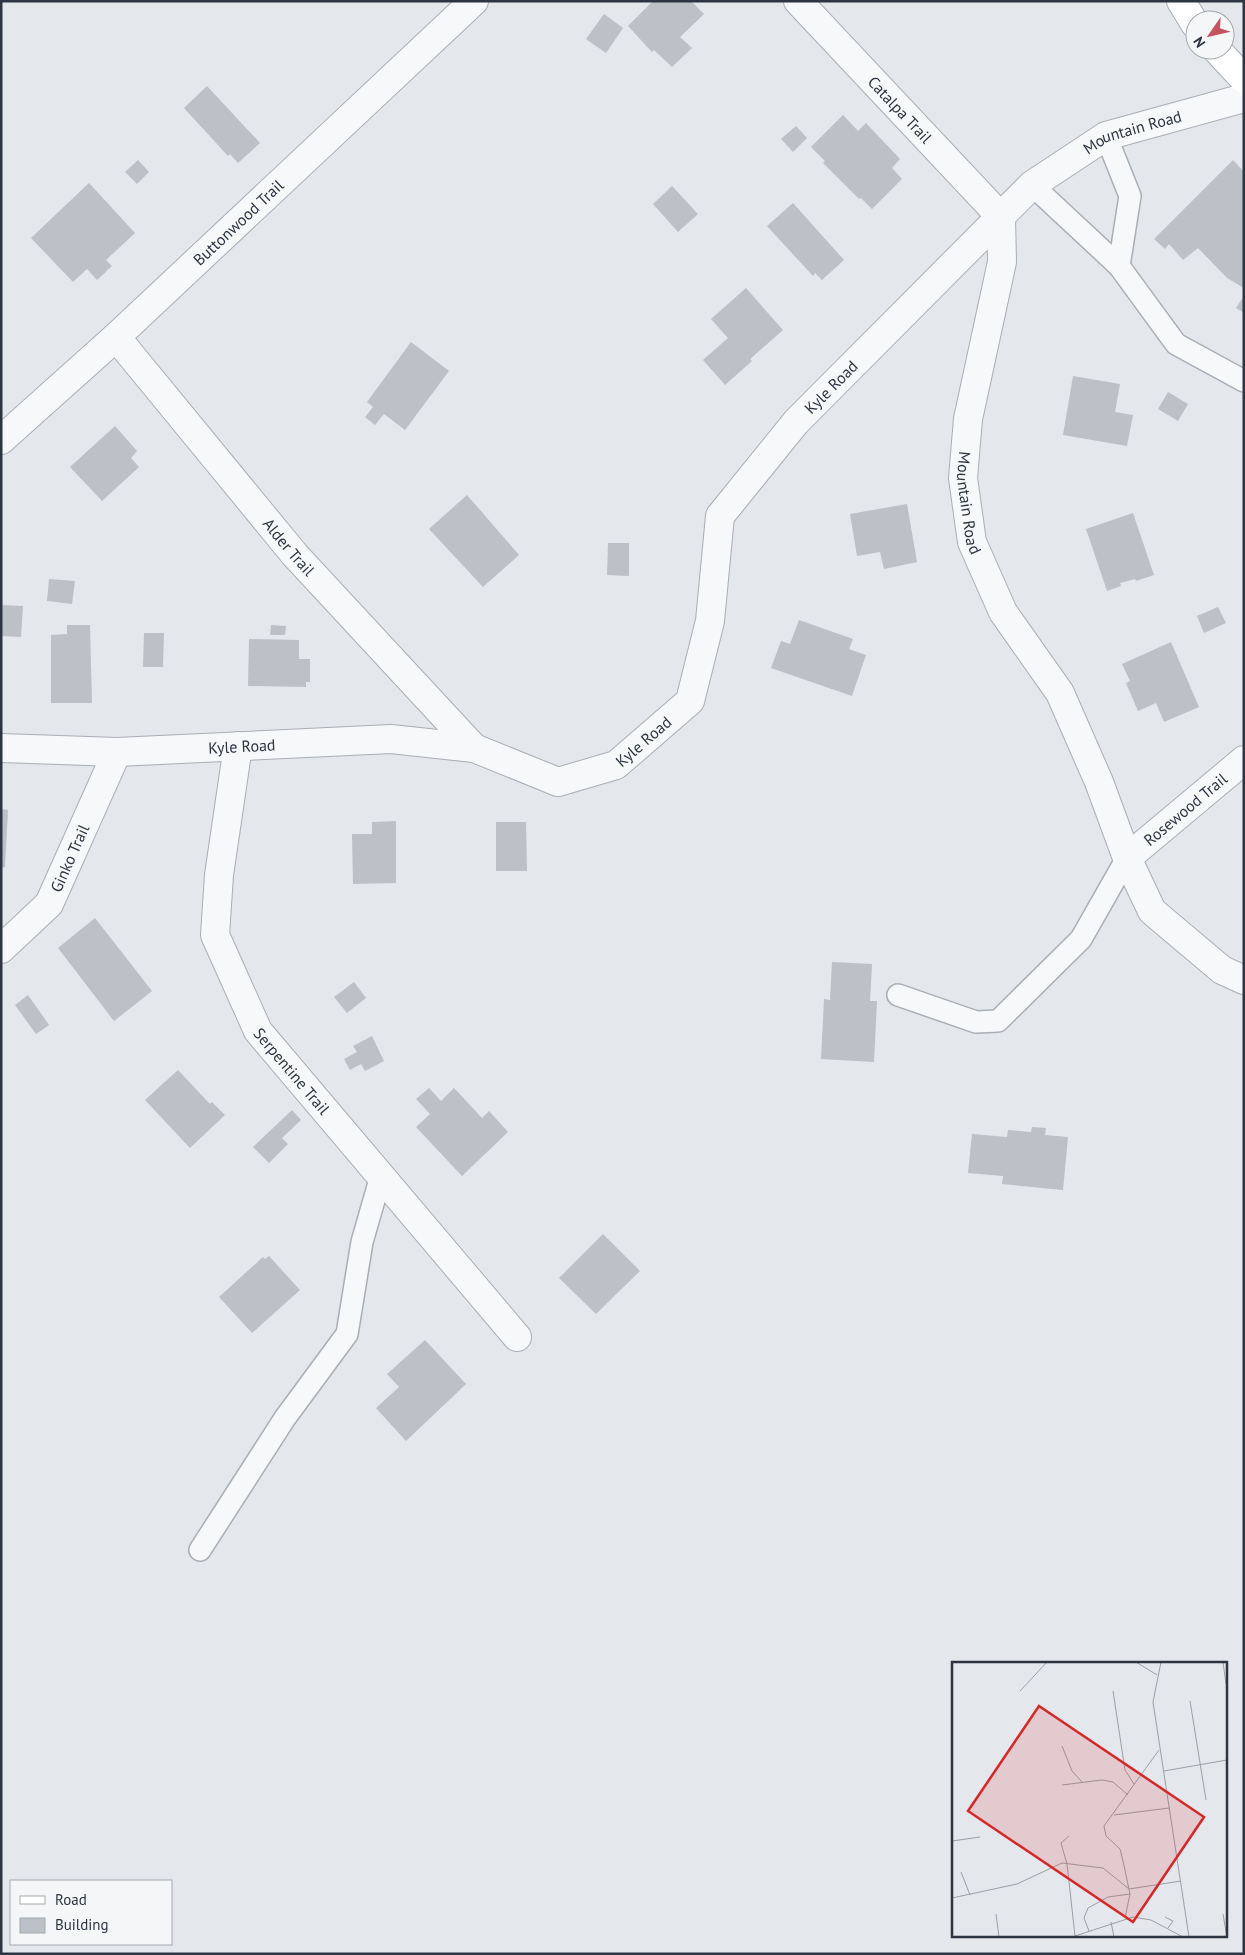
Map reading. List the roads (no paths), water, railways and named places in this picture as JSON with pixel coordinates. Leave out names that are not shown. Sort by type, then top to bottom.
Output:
[{"type":"street","name":"Buttonwood Trail","points":[[1,440],[116,337],[474,1]]},
{"type":"street","name":"Catalpa Trail","points":[[798,1],[1001,217]]},
{"type":"street","points":[[1226,60],[1244,79]]},
{"type":"street","name":"Mountain Road","points":[[1244,98],[1106,136],[1032,185],[1001,217],[1002,262],[968,419],[963,478],[972,542],[1003,612],[1060,694],[1099,782],[1128,858],[1152,911],[1222,970],[1244,980]]},
{"type":"street","name":"Kyle Road","points":[[1,748],[117,752],[391,739],[474,748],[558,782],[616,765],[690,701],[710,620],[720,516],[796,422],[1001,217]]},
{"type":"street","name":"Alder Trail","points":[[116,337],[295,555],[474,748]]},
{"type":"street","name":"Serpentine Trail","points":[[238,746],[219,876],[215,935],[258,1031],[517,1337]]},
{"type":"street","name":"Ginko Trail","points":[[1,948],[49,904],[117,752]]},
{"type":"street","name":"Rosewood Trail","points":[[1128,858],[1244,760]]},
{"type":"lane","points":[[1106,136],[1130,196],[1119,266]]},
{"type":"lane","points":[[1032,185],[1119,266],[1176,344],[1244,381]]},
{"type":"lane","points":[[898,995],[976,1022],[998,1021],[1081,939],[1128,858]]},
{"type":"lane","points":[[200,1550],[285,1418],[347,1334],[362,1242],[381,1176]]}]
